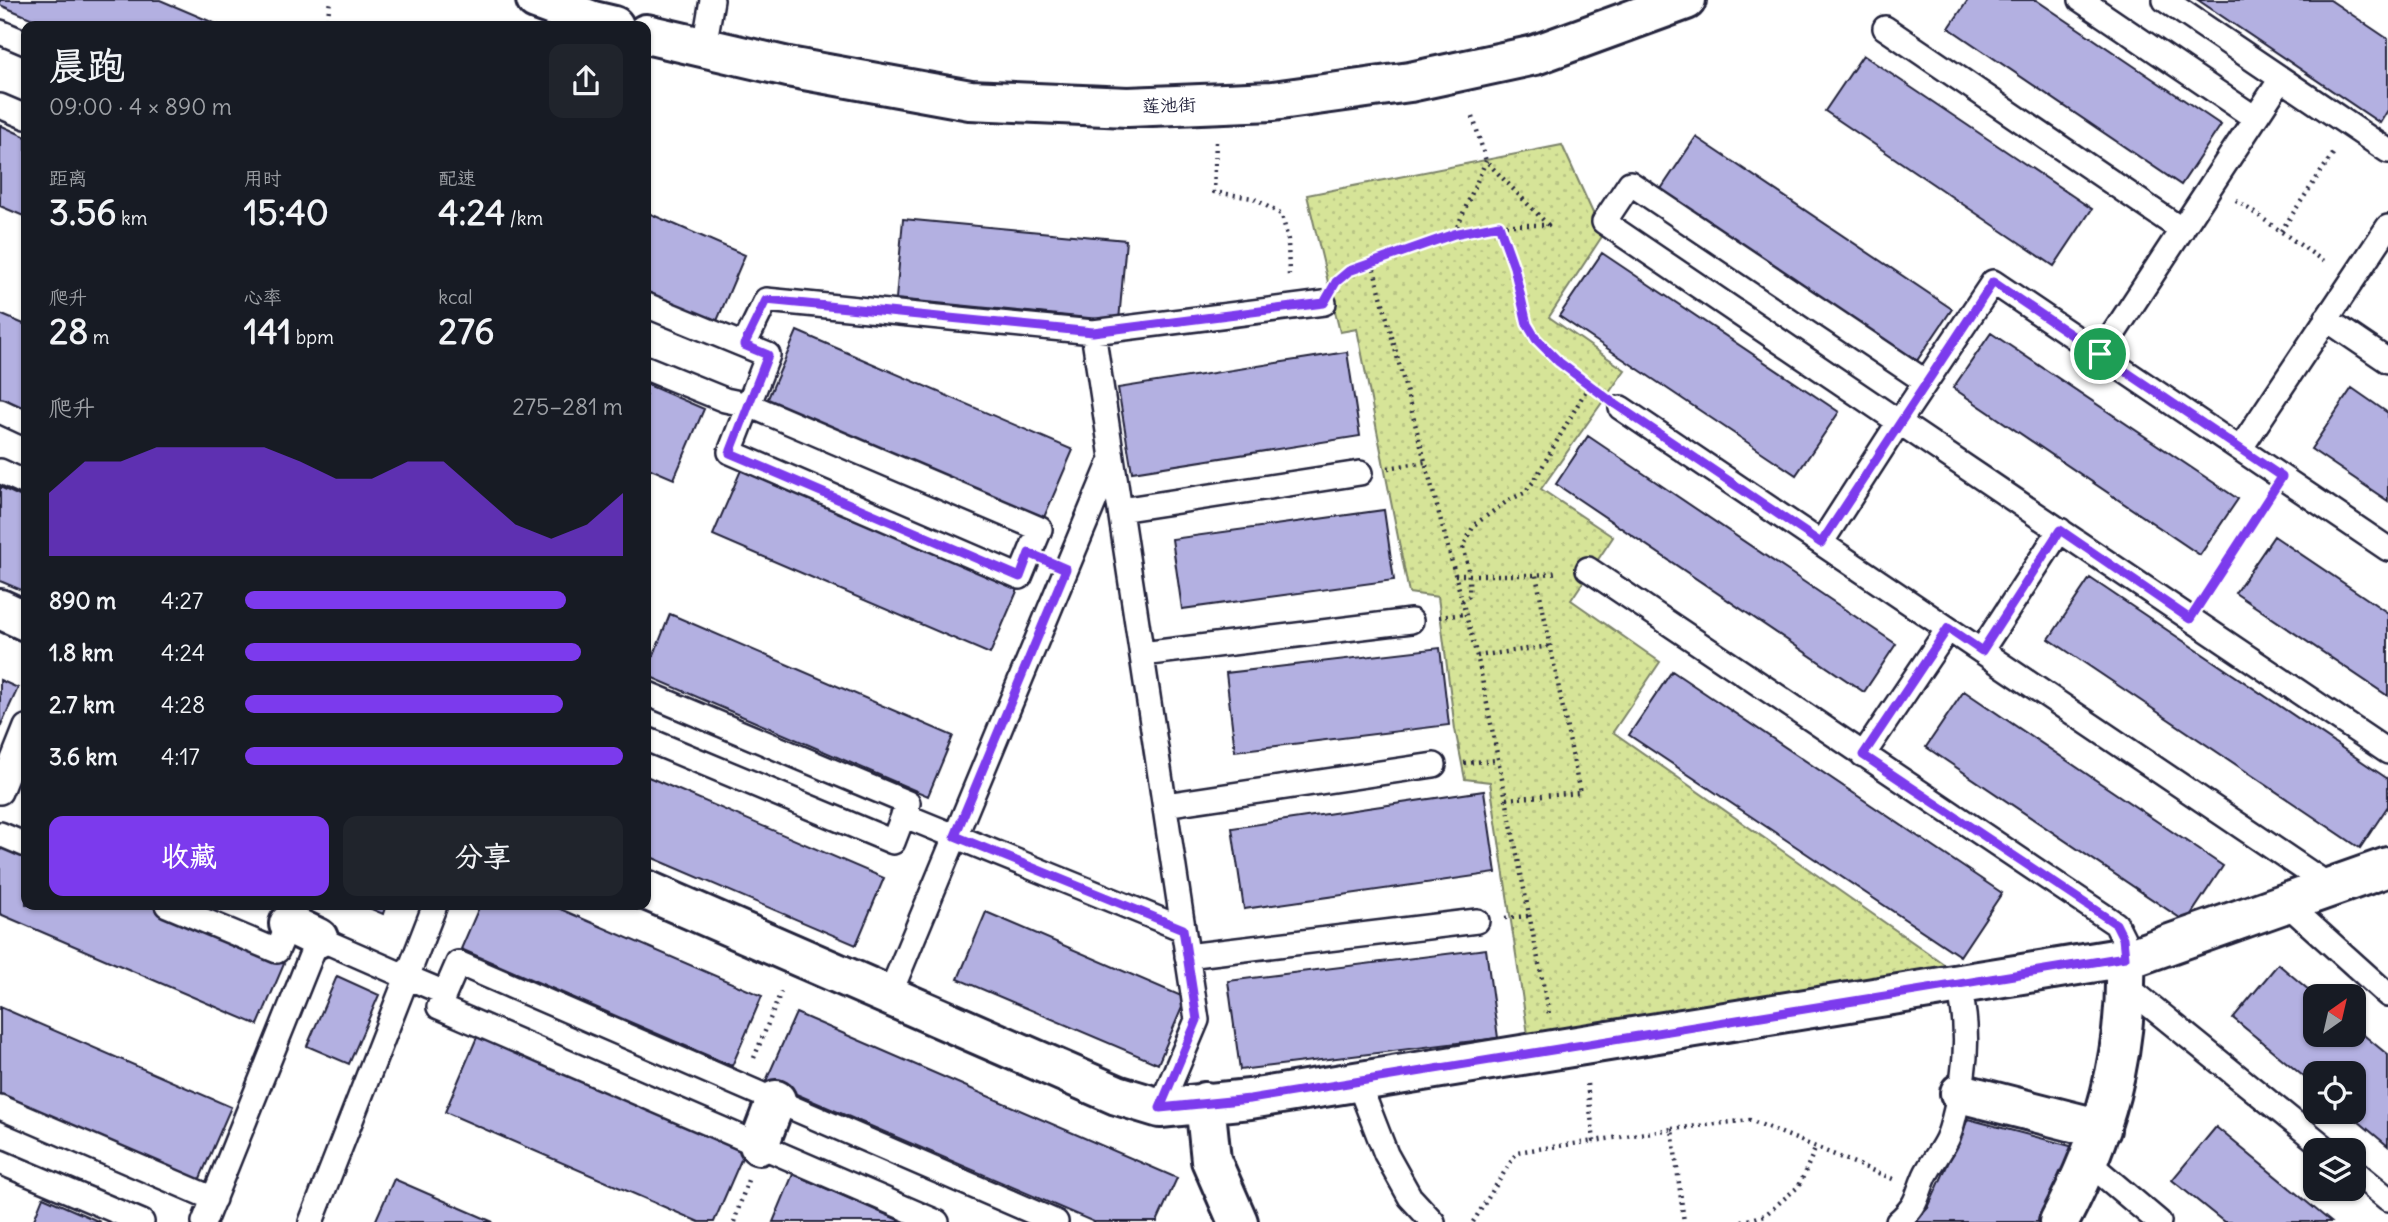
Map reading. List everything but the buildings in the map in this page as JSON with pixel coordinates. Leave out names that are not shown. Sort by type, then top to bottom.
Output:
[{"type":"street","points":[[536,0],[593,21]]},
{"type":"street","name":"莲池街","points":[[651,35],[788,67],[970,100],[1128,107],[1273,101],[1410,82],[1535,55],[1686,0]]},
{"type":"street","points":[[0,610],[21,619]]},
{"type":"street","points":[[2059,1222],[2095,1146],[2116,1076],[2125,971],[2139,955],[2388,867]]},
{"type":"street","points":[[651,892],[1117,1095],[1160,1108],[1250,1099],[1958,984],[2125,971]]},
{"type":"street","points":[[759,1093],[759,1145]]},
{"type":"street","points":[[1960,1093],[2095,1146]]},
{"type":"street","points":[[1205,1102],[1211,1160],[1238,1222]]},
{"type":"lane","points":[[704,47],[712,0]]},
{"type":"lane","points":[[2081,0],[2255,118]]},
{"type":"lane","points":[[2165,0],[2388,151]]},
{"type":"lane","points":[[1885,28],[2182,230]]},
{"type":"lane","points":[[0,32],[21,41]]},
{"type":"lane","points":[[2100,354],[2281,79]]},
{"type":"lane","points":[[0,106],[21,115]]},
{"type":"lane","points":[[1926,382],[1630,183],[1604,222],[2388,752]]},
{"type":"lane","points":[[2240,449],[2388,227]]},
{"type":"lane","points":[[1821,543],[1993,282],[2388,548]]},
{"type":"lane","points":[[744,345],[766,300],[1093,332],[1324,303]]},
{"type":"lane","points":[[651,307],[768,355],[748,405],[730,453],[1020,577],[1040,529],[748,405],[725,400],[651,370]]},
{"type":"lane","points":[[2326,319],[2388,361]]},
{"type":"lane","points":[[1093,332],[1197,1020],[1160,1108]]},
{"type":"lane","points":[[1621,408],[2331,887]]},
{"type":"lane","points":[[0,411],[21,421]]},
{"type":"lane","points":[[889,996],[1112,459]]},
{"type":"lane","points":[[0,471],[21,481]]},
{"type":"lane","points":[[1120,510],[1360,473]]},
{"type":"lane","points":[[1982,651],[2060,530]]},
{"type":"lane","points":[[1029,553],[1066,569]]},
{"type":"lane","points":[[1588,569],[2116,924],[2123,938],[2125,971],[2314,1138]]},
{"type":"lane","points":[[1142,654],[1411,621]]},
{"type":"lane","points":[[1863,755],[1948,628]]},
{"type":"lane","points":[[651,696],[908,803],[893,842],[651,741]]},
{"type":"lane","points":[[0,792],[21,742]]},
{"type":"lane","points":[[1164,805],[1434,765]]},
{"type":"lane","points":[[903,815],[1183,929]]},
{"type":"lane","points":[[0,834],[21,843]]},
{"type":"lane","points":[[2286,903],[2388,995]]},
{"type":"lane","points":[[179,910],[277,951],[301,922]]},
{"type":"lane","points":[[311,1222],[433,910]]},
{"type":"lane","points":[[1187,956],[1477,921]]},
{"type":"lane","points":[[301,922],[407,977],[445,993]]},
{"type":"lane","points":[[204,1222],[214,1199],[301,922]]},
{"type":"lane","points":[[937,1222],[439,1007],[458,963],[1056,1222]]},
{"type":"lane","points":[[1898,1222],[1913,1208],[1925,1176],[1948,1137],[1960,1093],[1966,1035],[1964,1006],[1958,984]]},
{"type":"lane","points":[[1358,1082],[1386,1154],[1410,1197],[1433,1222]]},
{"type":"lane","points":[[0,1107],[214,1199]]},
{"type":"lane","points":[[2095,1146],[2159,1222]]},
{"type":"lane","points":[[0,1162],[142,1222]]},
{"type":"lane","points":[[2366,1181],[2388,1199]]},
{"type":"path","points":[[328,21],[330,0]]},
{"type":"path","points":[[1324,303],[1336,282],[1349,271],[1371,262],[1454,234],[1499,225],[1548,225],[1486,161],[1473,117]]},
{"type":"path","points":[[2281,231],[2352,126]]},
{"type":"path","points":[[1216,142],[1214,192],[1253,198],[1282,215],[1288,240],[1290,307]]},
{"type":"path","points":[[1454,234],[1486,161]]},
{"type":"path","points":[[2212,184],[2352,281]]},
{"type":"path","points":[[1499,225],[1514,267],[1527,324],[1536,339],[1559,362],[1621,408]]},
{"type":"path","points":[[1371,262],[1477,656],[1506,799],[1594,1141]]},
{"type":"path","points":[[1462,601],[1469,596],[1468,562],[1464,547],[1474,524],[1509,500],[1524,494],[1546,462],[1589,385]]},
{"type":"path","points":[[2190,619],[2282,477]]},
{"type":"path","points":[[1455,575],[1536,575],[1588,569]]},
{"type":"path","points":[[1506,799],[1580,793],[1536,575]]},
{"type":"path","points":[[1477,656],[1550,646]]},
{"type":"path","points":[[759,1093],[795,955]]},
{"type":"path","points":[[1473,1222],[1517,1152],[1750,1120],[1920,1190]]},
{"type":"path","points":[[1672,1129],[1684,1222]]},
{"type":"path","points":[[1742,1222],[1765,1215],[1799,1186],[1816,1147]]},
{"type":"green space","points":[[1562,145],[1603,235],[1549,317],[1625,370],[1541,489],[1613,537],[1571,600],[1660,662],[1613,732],[1958,974],[1529,1041],[1490,782],[1465,779],[1455,729],[1438,597],[1409,593],[1357,329],[1340,332],[1307,195]]},
{"type":"route","points":[[1499,225],[1514,267],[1527,324],[1536,339],[1559,362],[1612,402],[1821,543],[1993,282],[2100,354],[2282,477],[2190,619],[2060,530],[1982,651],[1948,628],[1863,755],[2116,924],[2123,938],[2125,957],[1250,1099],[1160,1108],[1197,1020],[1183,929],[955,836],[1066,569],[1029,553],[1020,577],[730,453],[768,355],[744,345],[766,300],[1093,332],[1324,303],[1336,282],[1349,271],[1454,234],[1499,225]]}]
